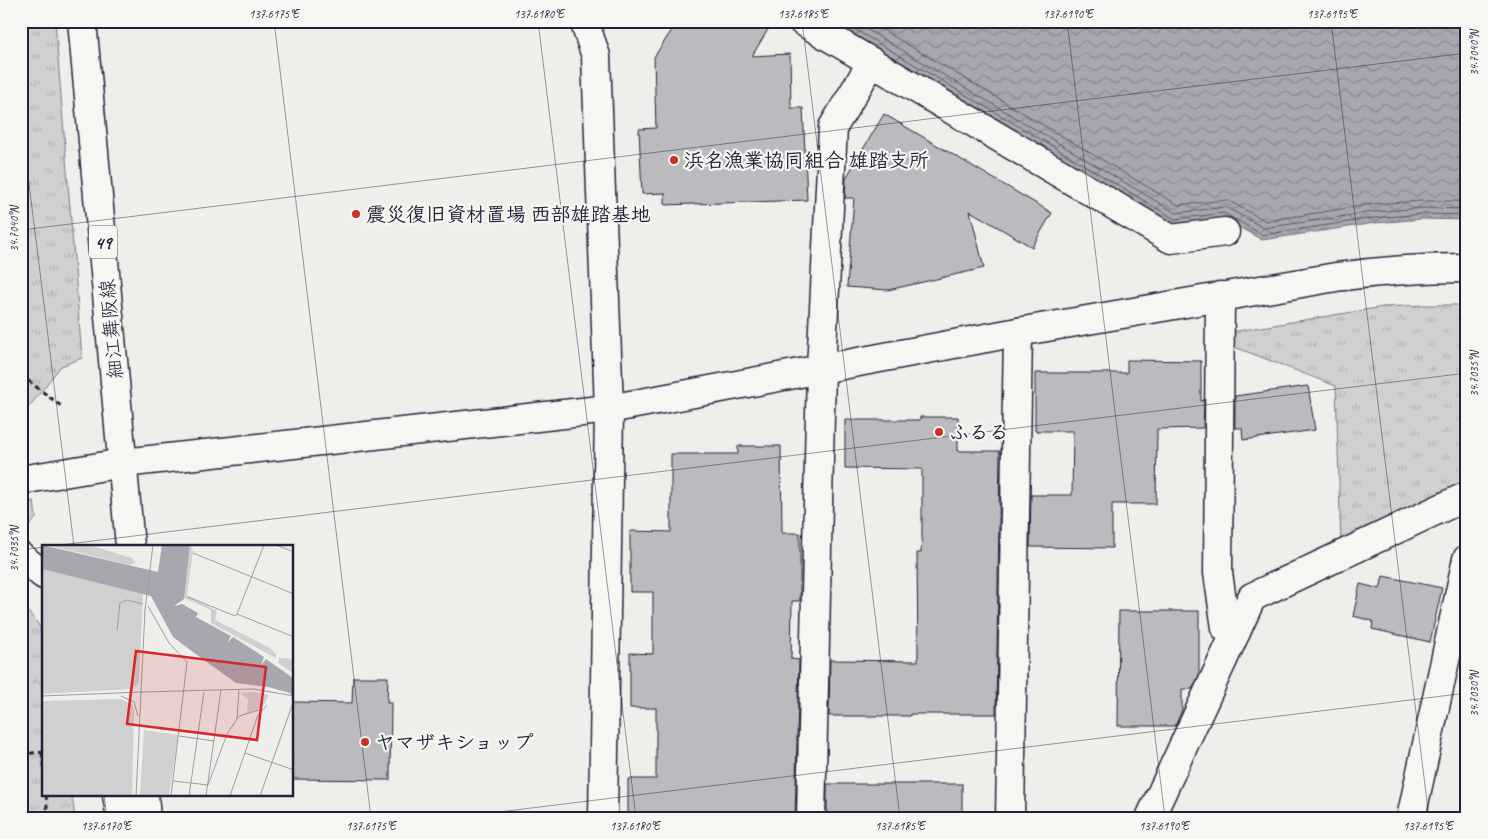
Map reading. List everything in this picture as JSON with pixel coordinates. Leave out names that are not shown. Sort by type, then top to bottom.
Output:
[{"type":"street","name":"細江舞阪線","points":[[82,21],[130,545]]},
{"type":"street","points":[[584,21],[596,56],[609,409],[603,818]]},
{"type":"street","points":[[802,21],[1171,239],[1225,232]]},
{"type":"street","points":[[811,818],[821,369],[833,127],[872,62]]},
{"type":"street","points":[[21,480],[123,464],[609,409],[1220,296],[1379,271],[1467,268]]},
{"type":"street","points":[[1220,296],[1218,573],[1226,628],[1236,632]]},
{"type":"street","points":[[1010,818],[1018,332]]},
{"type":"street","points":[[1150,818],[1252,597],[1467,496]]},
{"type":"street","points":[[21,557],[42,573]]},
{"type":"street","points":[[1411,818],[1467,559]]},
{"type":"street","points":[[117,796],[121,818]]},
{"type":"street","points":[[144,796],[146,818]]},
{"type":"path","points":[[21,375],[61,406]]},
{"type":"path","points":[[21,754],[42,752]]},
{"type":"path","points":[[46,796],[48,818]]},
{"type":"green space","points":[[21,21],[55,21],[82,358],[61,366],[21,417]]},
{"type":"green space","points":[[1467,305],[1467,487],[1341,546],[1336,386],[1232,346],[1231,332],[1383,307]]},
{"type":"green space","points":[[34,501],[36,518],[21,536],[21,503]]},
{"type":"green space","points":[[21,604],[36,621],[42,632],[42,796],[72,796],[75,818],[21,818]]},
{"type":"water","points":[[831,21],[1467,21],[1467,220],[1422,219],[1375,223],[1262,240],[1223,218],[1174,224]]},
{"type":"building","points":[[678,21],[773,21],[752,56],[790,54],[791,108],[803,108],[807,200],[665,205],[665,193],[642,194],[639,129],[656,128],[654,57]]},
{"type":"building","points":[[884,114],[1052,213],[1032,247],[970,211],[984,268],[888,290],[847,287],[854,198],[845,198],[846,178]]},
{"type":"building","points":[[1127,360],[1201,361],[1201,401],[1204,400],[1203,428],[1157,429],[1156,504],[1112,504],[1112,548],[1030,547],[1031,495],[1072,495],[1073,431],[1035,431],[1035,373],[1127,373]]},
{"type":"building","points":[[1308,386],[1315,430],[1243,440],[1242,428],[1235,428],[1235,396]]},
{"type":"building","points":[[920,417],[958,417],[958,451],[1000,451],[996,714],[829,716],[830,660],[918,661],[917,553],[921,553],[922,469],[845,468],[845,420],[920,420]]},
{"type":"building","points":[[738,446],[781,446],[782,533],[800,533],[800,601],[792,601],[791,659],[799,660],[795,818],[628,818],[628,779],[656,779],[656,708],[630,708],[630,653],[653,654],[653,592],[630,592],[630,531],[671,532],[671,454],[738,454]]},
{"type":"building","points":[[1383,576],[1442,588],[1430,642],[1372,629],[1373,621],[1353,616],[1360,584],[1380,589]]},
{"type":"building","points":[[1119,611],[1199,611],[1199,675],[1192,689],[1182,689],[1182,710],[1175,726],[1118,726]]},
{"type":"building","points":[[353,677],[388,677],[387,703],[391,703],[390,780],[294,779],[294,702],[352,703]]},
{"type":"building","points":[[827,784],[962,784],[962,818],[827,818]]},
{"type":"place","name":"浜名漁業協同組合 雄踏支所","points":[[674,160]]},
{"type":"place","name":"震災復旧資材置場 西部雄踏基地","points":[[356,214]]},
{"type":"place","name":"ふるる","points":[[939,432]]},
{"type":"place","name":"ヤマザキショップ","points":[[365,742]]}]
